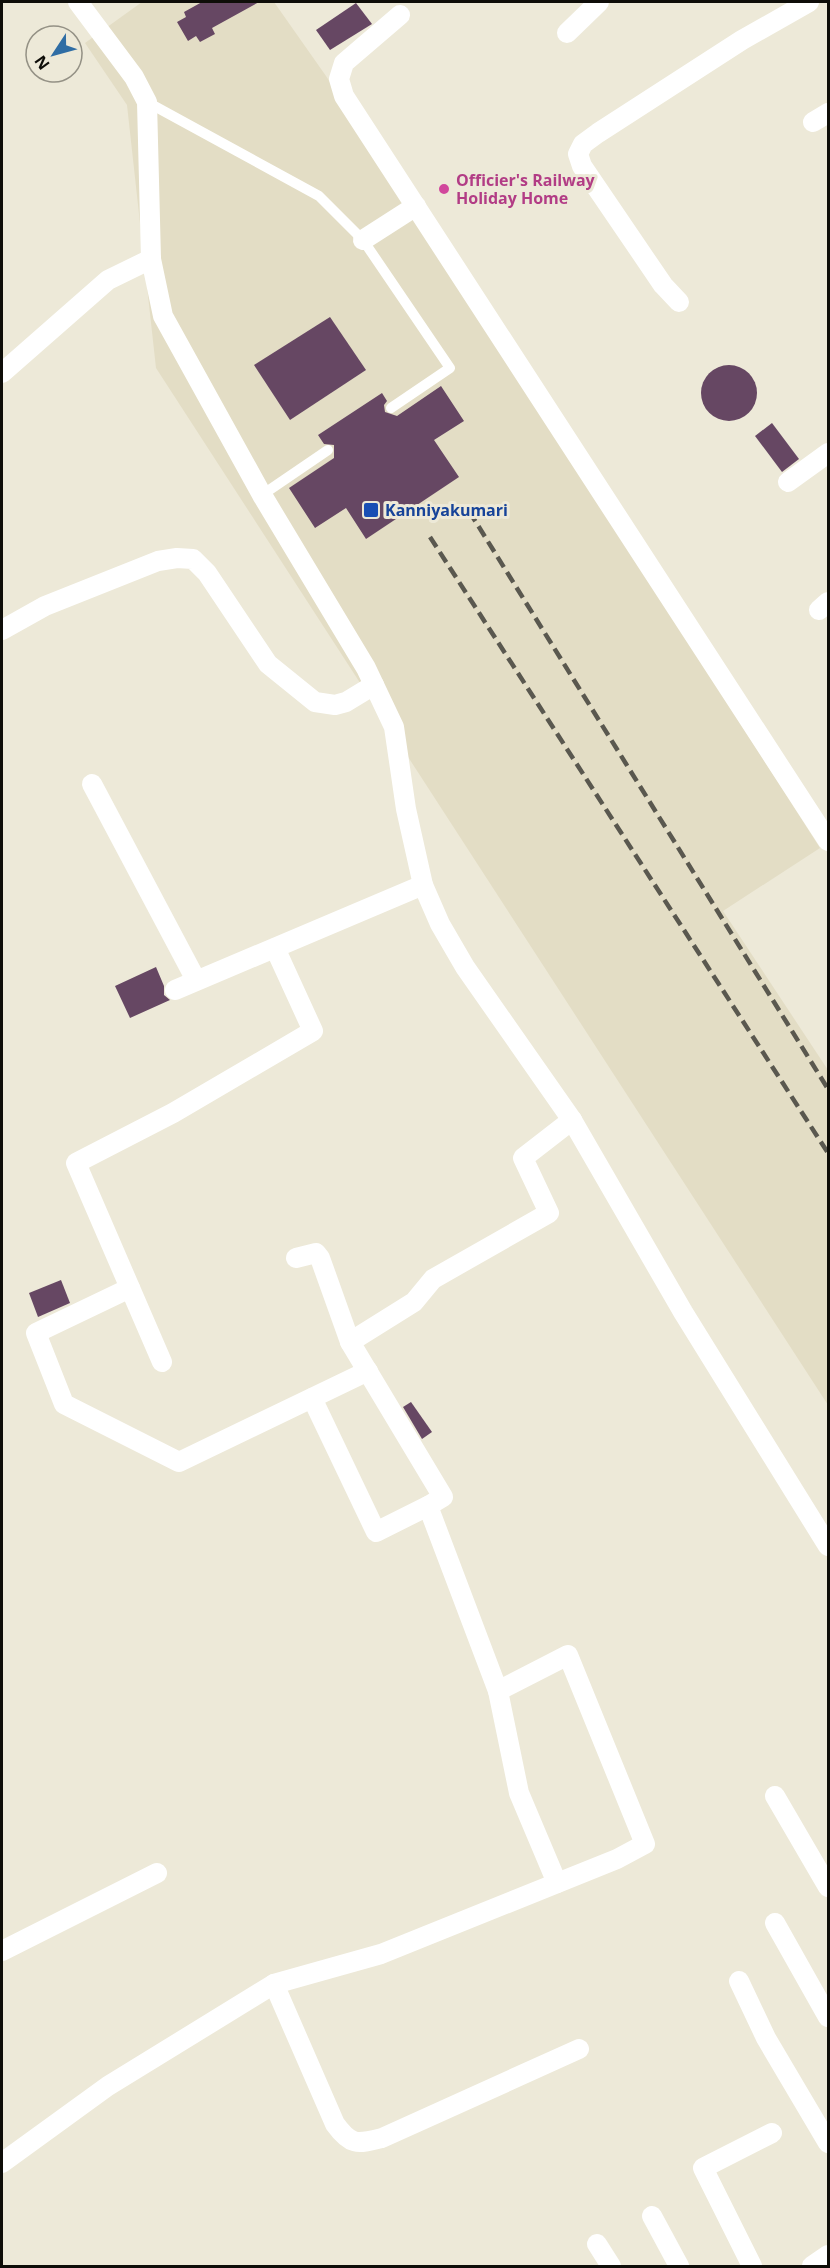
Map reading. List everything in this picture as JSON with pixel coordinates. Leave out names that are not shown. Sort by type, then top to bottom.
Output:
[{"type":"street","points":[[78,2],[134,76],[147,102],[151,259],[163,316],[262,495],[374,685],[394,727],[406,809],[423,885],[440,924],[465,967],[572,1120],[683,1312],[828,1546]]},
{"type":"street","points":[[567,33],[599,2]]},
{"type":"street","points":[[680,303],[663,285],[582,166],[578,154],[584,144],[598,133],[742,40],[809,2]]},
{"type":"street","points":[[400,15],[344,63],[339,79],[344,96],[828,841]]},
{"type":"street","points":[[363,240],[416,206]]},
{"type":"street","points":[[2,374],[108,280],[151,259]]},
{"type":"street","points":[[788,482],[828,453]]},
{"type":"street","points":[[2,630],[45,606],[158,561],[177,558],[193,559],[207,573],[268,664],[315,702],[334,705],[346,702],[374,685]]},
{"type":"street","points":[[92,784],[196,980]]},
{"type":"street","points":[[175,990],[423,885]]},
{"type":"street","points":[[162,1362],[76,1163],[173,1113],[313,1031],[274,948]]},
{"type":"street","points":[[350,1342],[414,1302],[433,1279],[549,1213],[523,1158],[572,1120]]},
{"type":"street","points":[[296,1258],[316,1253],[320,1258],[350,1342],[443,1497],[376,1532],[312,1398]]},
{"type":"street","points":[[130,1288],[36,1333],[64,1404],[179,1462],[368,1371]]},
{"type":"street","points":[[428,1506],[498,1691],[519,1793],[557,1883]]},
{"type":"street","points":[[2,2163],[108,2086],[274,1984],[381,1954],[617,1859],[645,1844],[568,1655],[498,1691]]},
{"type":"street","points":[[775,1796],[828,1887]]},
{"type":"street","points":[[2,1951],[157,1873]]},
{"type":"street","points":[[775,1923],[828,2017]]},
{"type":"street","points":[[739,1981],[766,2038],[828,2143]]},
{"type":"street","points":[[274,1984],[335,2124],[346,2139],[359,2143],[381,2138],[579,2049]]},
{"type":"street","points":[[752,2266],[703,2168],[772,2133]]},
{"type":"street","points":[[652,2216],[679,2266]]},
{"type":"street","points":[[597,2244],[611,2266]]},
{"type":"lane","points":[[147,102],[319,195],[363,240],[450,368],[392,408]]},
{"type":"lane","points":[[262,495],[328,450]]},
{"type":"shaded area","points":[[142,2],[274,2],[326,76],[820,848],[723,911],[828,1070],[828,1405],[156,368],[127,105],[85,43]]},
{"type":"building","points":[[202,2],[259,2],[212,28],[215,34],[200,42],[196,36],[188,41],[177,22],[186,17],[184,12]]},
{"type":"building","points":[[356,3],[372,24],[330,50],[316,30]]},
{"type":"building","points":[[330,317],[366,370],[290,420],[254,365]]},
{"type":"building","points":[[723,365],[735,365],[745,369],[753,377],[757,393],[753,409],[745,417],[735,421],[723,421],[713,417],[705,409],[701,399],[701,387],[705,377],[713,369]]},
{"type":"building","points":[[441,386],[464,421],[434,440],[459,477],[366,539],[346,508],[315,528],[289,488],[334,458],[334,445],[324,444],[318,435],[382,393],[387,401],[384,405],[385,412],[397,416]]},
{"type":"building","points":[[772,423],[799,459],[782,472],[755,436]]},
{"type":"building","points":[[156,967],[164,986],[164,995],[170,1000],[130,1018],[115,986]]},
{"type":"building","points":[[61,1280],[70,1303],[38,1317],[29,1293]]},
{"type":"building","points":[[411,1402],[432,1432],[422,1439],[403,1407]]},
{"type":"railway","points":[[469,511],[828,1089]]},
{"type":"railway","points":[[430,537],[828,1153]]},
{"type":"place","name":"Officier's Railway Holiday Home","points":[[444,189]]},
{"type":"place","name":"Kanniyakumari","points":[[371,510]]}]
